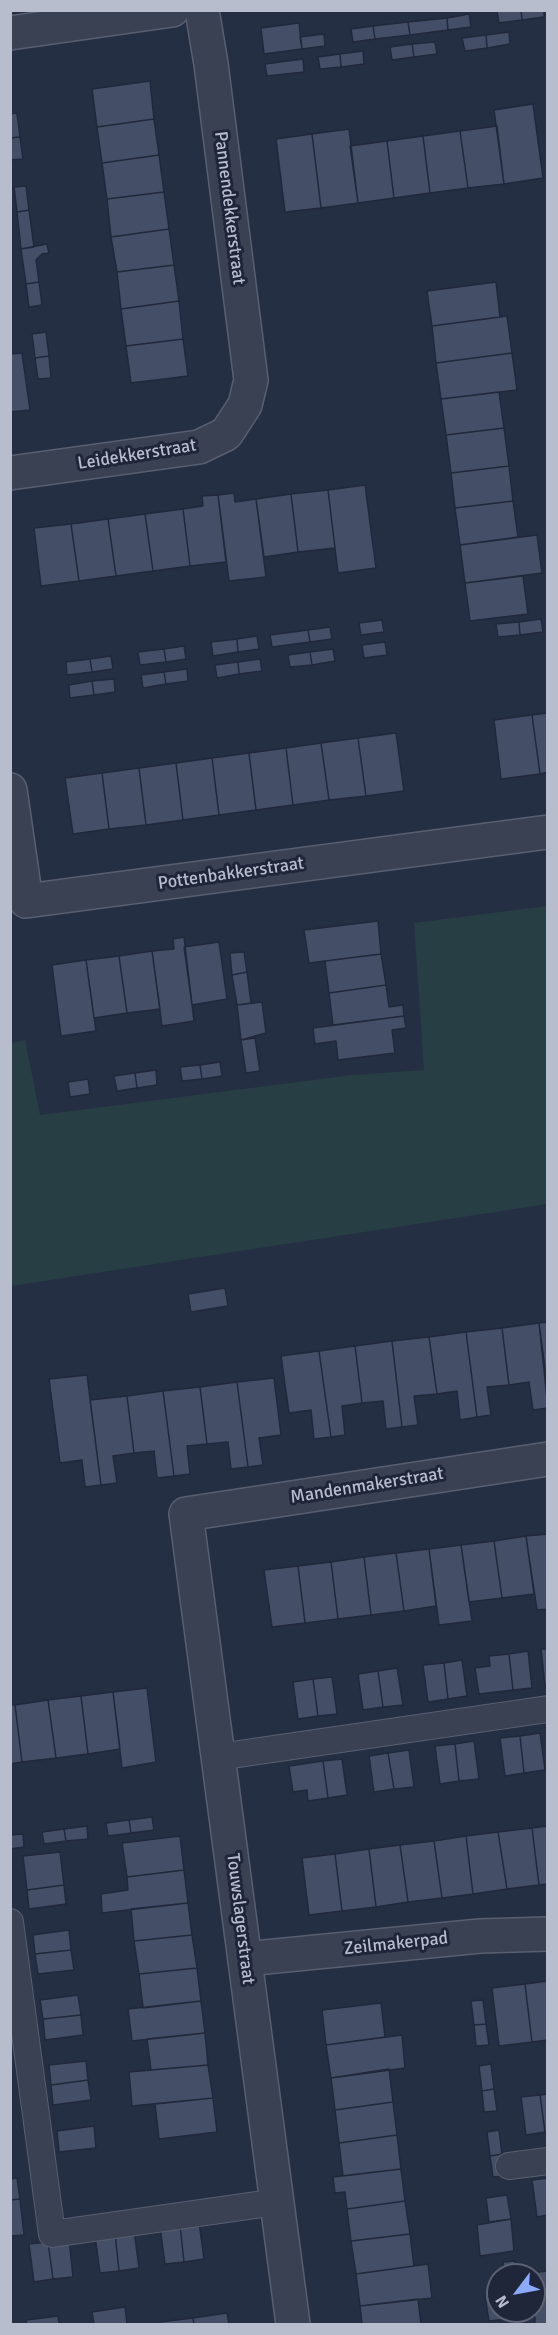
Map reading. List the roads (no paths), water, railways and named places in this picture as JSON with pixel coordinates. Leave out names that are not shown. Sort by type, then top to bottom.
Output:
[{"type":"street","points":[[10,33],[172,10]]},
{"type":"street","name":"Pannendekkerstraat","points":[[202,10],[252,380],[245,405]]},
{"type":"street","name":"Leidekkerstraat","points":[[10,473],[199,447],[226,434],[245,405]]},
{"type":"street","name":"Pottenbakkerstraat","points":[[10,790],[26,901],[548,832]]},
{"type":"street","name":"Mandenmakerstraat","points":[[186,1514],[548,1459]]},
{"type":"street","name":"Touwslagerstraat","points":[[186,1514],[293,2325]]},
{"type":"street","name":"Zeilmakerpad","points":[[244,1959],[480,1936],[548,1934]]},
{"type":"lane","points":[[218,1757],[548,1709]]},
{"type":"lane","points":[[10,1922],[52,2234],[277,2202]]},
{"type":"lane","points":[[509,2166],[548,2161]]}]
